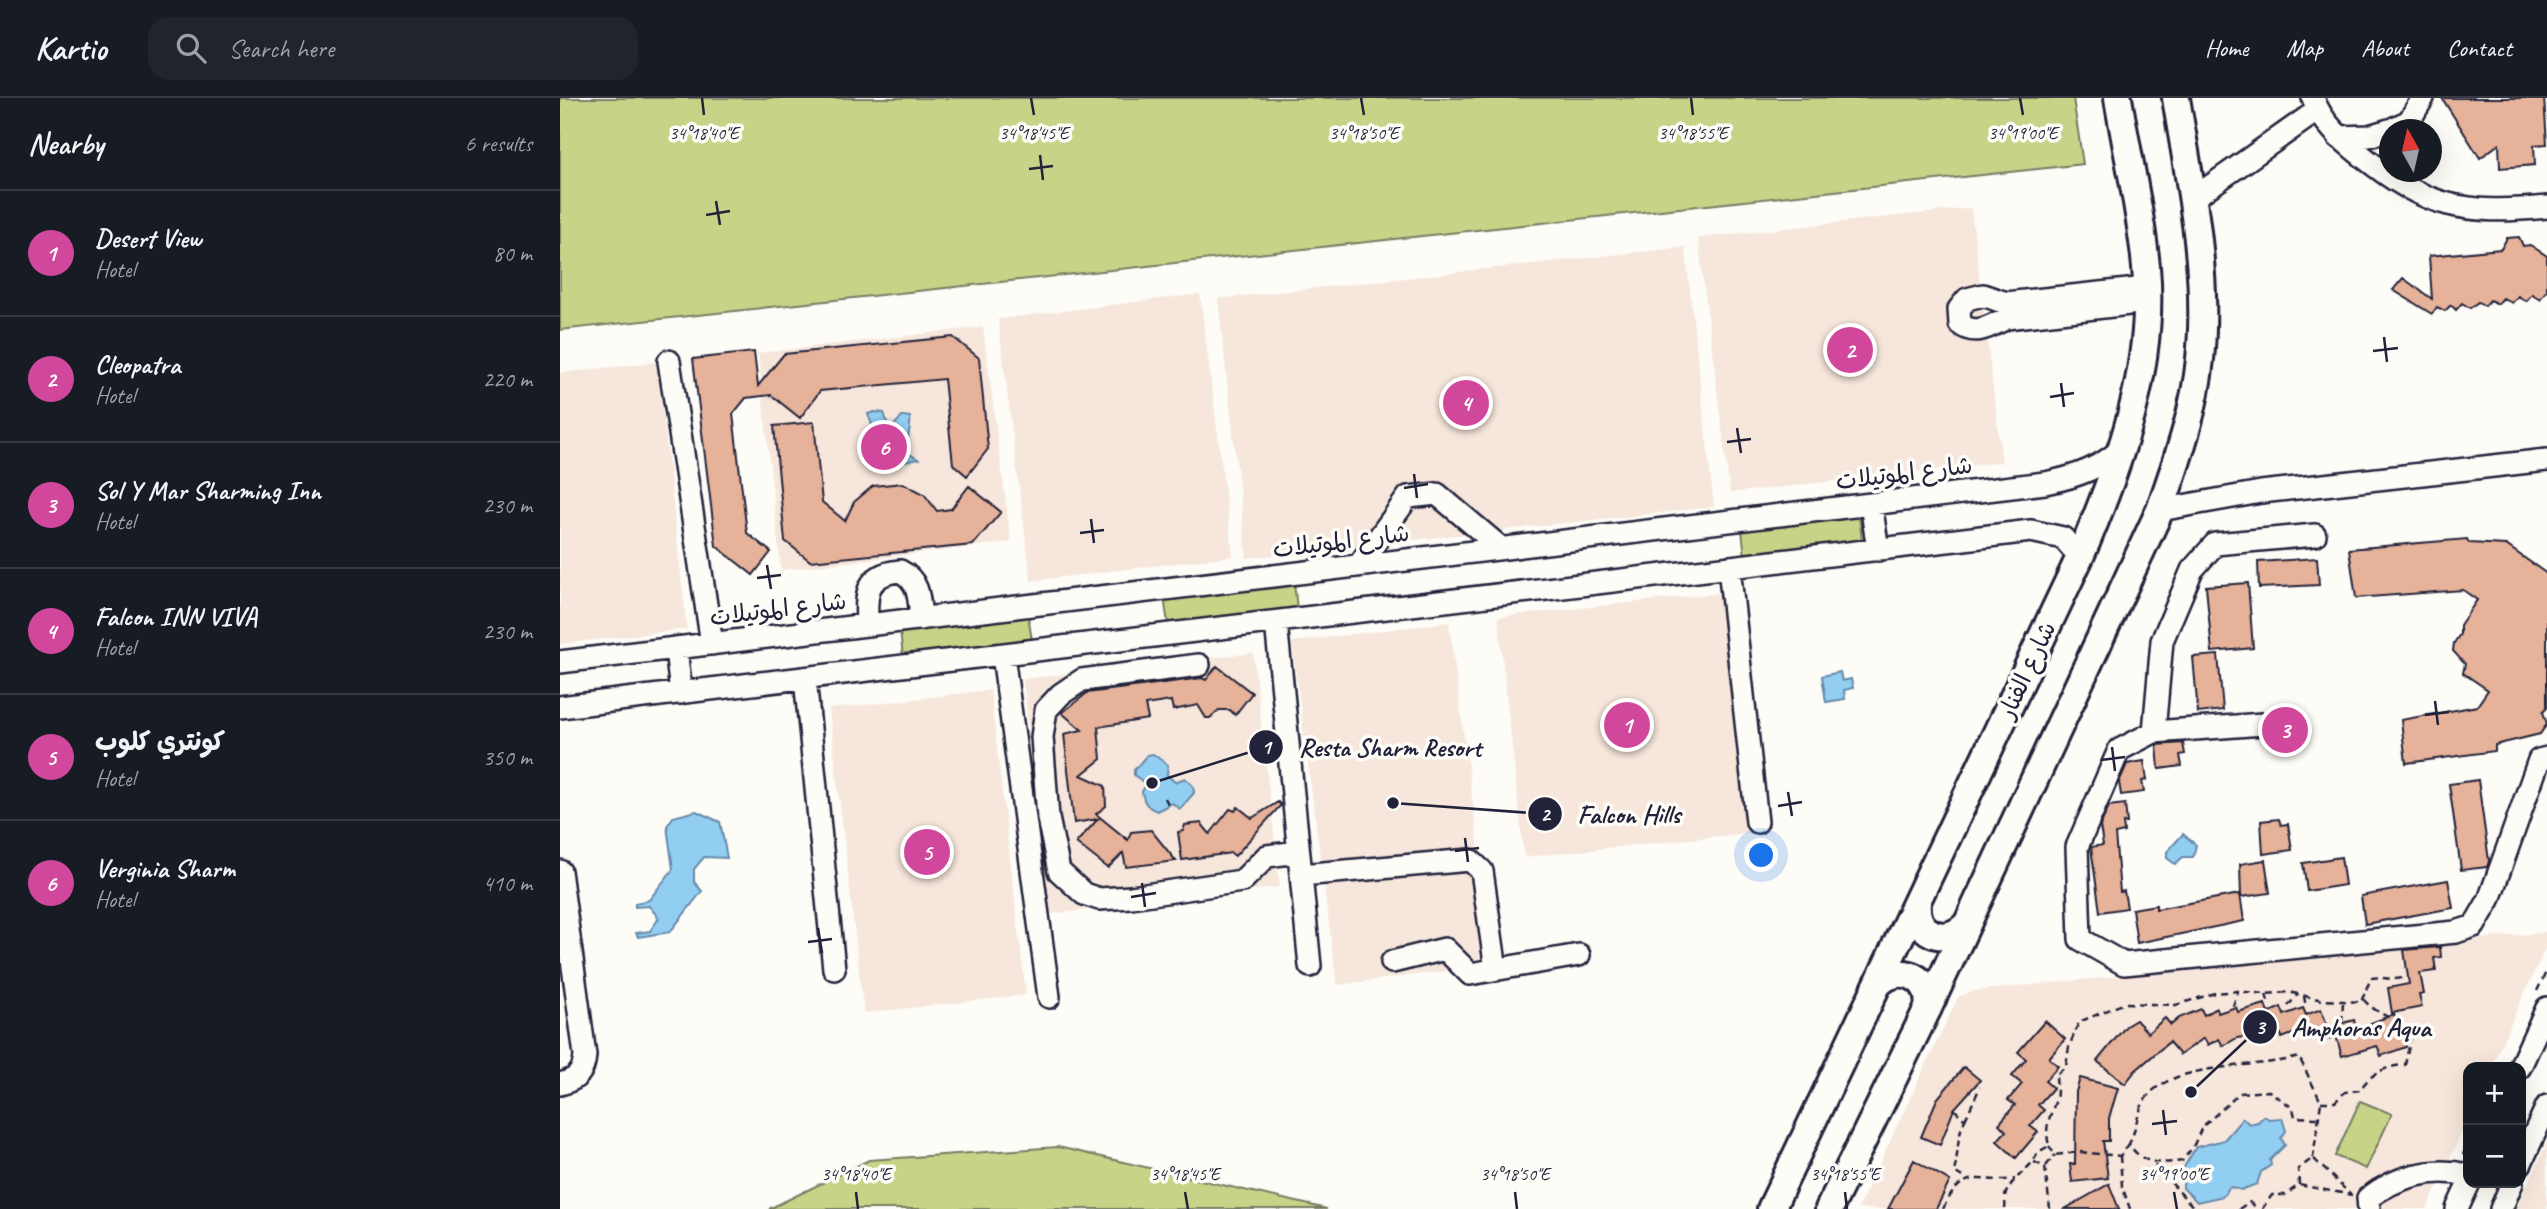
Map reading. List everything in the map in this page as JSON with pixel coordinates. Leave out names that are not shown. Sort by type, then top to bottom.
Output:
[{"type":"main road","name":"شارع الفنار","points":[[1771,1209],[2080,557],[2103,503],[2120,449],[2138,389],[2147,295],[2118,98]]},
{"type":"main road","points":[[1829,1209],[1928,1008],[2160,510],[2187,425],[2200,360],[2202,307],[2192,199],[2176,98]]},
{"type":"main road","points":[[1917,903],[1920,925],[1932,934],[1946,937],[1965,926]]},
{"type":"main road","points":[[1878,984],[1891,974],[1914,976],[1925,986],[1928,1008]]},
{"type":"street","points":[[2410,119],[2423,98]]},
{"type":"street","points":[[2192,199],[2315,104],[2338,137],[2394,181],[2436,201],[2488,212],[2547,207]]},
{"type":"street","points":[[2338,137],[2379,133]]},
{"type":"street","points":[[1983,295],[2006,303],[2147,295],[2007,318],[1988,327],[1970,330],[1960,324],[1959,309],[1967,299],[1983,295]]},
{"type":"street","points":[[669,360],[712,644]]},
{"type":"street","name":"شارع الموتيلات","points":[[560,662],[2063,480],[2098,466],[2120,449]]},
{"type":"street","points":[[2160,510],[2261,492],[2547,460]]},
{"type":"street","points":[[1359,565],[1408,497],[1437,494],[1501,548]]},
{"type":"street","points":[[1871,504],[1878,550]]},
{"type":"street","points":[[560,707],[2042,531],[2063,538],[2080,557]]},
{"type":"street","points":[[2154,732],[2162,641],[2192,570],[2216,544],[2315,535]]},
{"type":"street","points":[[1729,567],[1757,822]]},
{"type":"street","points":[[867,625],[866,600],[876,578],[884,573],[900,571],[913,581],[918,594],[921,619]]},
{"type":"street","points":[[1276,622],[1310,966]]},
{"type":"street","points":[[676,648],[681,693]]},
{"type":"street","points":[[1003,654],[1049,997]]},
{"type":"street","points":[[1199,665],[1082,680],[1061,694],[1046,710],[1042,737],[1048,817],[1059,872],[1072,886],[1099,899],[1131,897],[1242,881],[1267,856],[1298,852]]},
{"type":"street","points":[[805,678],[834,969]]},
{"type":"street","points":[[2263,724],[2154,732],[2119,750],[2077,846],[2080,939],[2124,964],[2456,932],[2474,926],[2488,900],[2539,760],[2547,758]]},
{"type":"street","points":[[1301,875],[1471,860],[1482,871],[1496,970]]},
{"type":"street","points":[[560,872],[585,1055],[584,1069],[576,1077],[560,1084]]},
{"type":"street","points":[[1392,961],[1446,949],[1470,974],[1580,956]]},
{"type":"street","points":[[2522,1062],[2547,1008]]},
{"type":"street","points":[[2526,1139],[2547,1106]]},
{"type":"street","points":[[2362,1203],[2386,1184],[2434,1170],[2463,1174]]},
{"type":"street","points":[[2457,1209],[2467,1188]]},
{"type":"street","points":[[2501,1209],[2510,1188]]},
{"type":"path","points":[[1165,798],[1169,806]]},
{"type":"path","points":[[2055,1155],[2049,1146],[2046,1130],[2050,1108],[2056,1099],[2056,1075],[2066,1066],[2068,1047],[2079,1022],[2125,1003],[2176,1005],[2215,993],[2238,991],[2298,994],[2343,1002],[2361,1002],[2371,978],[2381,976],[2395,981],[2404,977]]},
{"type":"path","points":[[2233,1006],[2238,991]]},
{"type":"path","points":[[2266,994],[2269,1005]]},
{"type":"path","points":[[2288,1006],[2298,994]]},
{"type":"path","points":[[2304,996],[2305,1007]]},
{"type":"path","points":[[2321,1102],[2335,1102],[2345,1092],[2360,1090],[2374,1074],[2393,1066],[2404,1065],[2411,1036],[2404,1024],[2371,1009],[2363,999]]},
{"type":"path","points":[[2342,1022],[2343,1002]]},
{"type":"path","points":[[2130,1209],[2122,1186],[2120,1156],[2138,1124],[2141,1107],[2164,1084],[2191,1072],[2221,1066],[2235,1068],[2278,1063],[2298,1057],[2321,1102],[2313,1158],[2298,1169],[2299,1185]]},
{"type":"path","points":[[1966,1179],[1954,1172],[1959,1153],[1957,1135],[1980,1087]]},
{"type":"path","points":[[2155,1164],[2182,1161],[2193,1147],[2202,1127],[2240,1093],[2269,1091],[2293,1108],[2295,1117],[2317,1118]]},
{"type":"path","points":[[1954,1110],[1965,1120]]},
{"type":"path","points":[[2129,1144],[2141,1157],[2155,1164],[2195,1209]]},
{"type":"path","points":[[2006,1208],[2004,1196],[2015,1179],[2034,1161],[2038,1152],[2049,1146]]},
{"type":"path","points":[[2050,1209],[2045,1167],[2055,1155],[2079,1152],[2120,1156]]},
{"type":"path","points":[[2313,1158],[2362,1203]]},
{"type":"path","points":[[2034,1161],[2045,1167]]},
{"type":"path","points":[[1943,1209],[1950,1194],[1966,1179],[2015,1179]]},
{"type":"path","points":[[2299,1185],[2362,1203]]},
{"type":"path","points":[[2239,1209],[2249,1202],[2260,1209],[2273,1195],[2286,1195],[2299,1185]]},
{"type":"shaded area","points":[[1971,208],[2002,462],[1730,493],[1698,238]]},
{"type":"shaded area","points":[[1685,247],[1714,507],[1247,558],[1218,299]]},
{"type":"shaded area","points":[[1200,294],[1233,556],[1031,581],[998,319]]},
{"type":"shaded area","points":[[983,327],[1011,542],[781,570],[758,353]]},
{"type":"shaded area","points":[[657,362],[687,629],[560,644],[560,373]]},
{"type":"shaded area","points":[[1730,592],[1756,832],[1524,857],[1498,617]]},
{"type":"shaded area","points":[[1449,622],[1494,965],[1337,985],[1292,642]]},
{"type":"shaded area","points":[[1253,653],[1280,887],[1050,914],[1023,679]]},
{"type":"shaded area","points":[[990,690],[1026,995],[864,1013],[829,709]]},
{"type":"shaded area","points":[[2547,932],[2547,944],[2493,1062],[2463,1062],[2463,1129],[2427,1209],[1858,1209],[1958,997],[1973,991]]},
{"type":"shaded area","points":[[2547,1142],[2547,1209],[2516,1209],[2526,1188]]},
{"type":"green space","points":[[560,98],[2073,98],[2083,164],[560,330]]},
{"type":"green space","points":[[1859,515],[1862,541],[1745,556],[1742,530]]},
{"type":"green space","points":[[1294,582],[1297,609],[1168,624],[1164,597]]},
{"type":"green space","points":[[1028,614],[1032,641],[903,657],[900,630]]},
{"type":"green space","points":[[2360,1101],[2392,1114],[2366,1169],[2335,1156]]},
{"type":"green space","points":[[1058,1147],[1327,1209],[769,1209],[869,1160]]},
{"type":"water","points":[[884,413],[888,425],[893,426],[903,416],[910,417],[908,453],[918,459],[891,465],[872,460],[867,449],[872,431],[868,414]]},
{"type":"water","points":[[1840,672],[1842,681],[1851,679],[1853,688],[1844,690],[1845,699],[1826,702],[1822,676]]},
{"type":"water","points":[[1153,754],[1168,765],[1167,775],[1175,782],[1185,778],[1193,786],[1194,793],[1180,809],[1172,803],[1157,811],[1150,808],[1145,801],[1142,792],[1146,784],[1134,775],[1134,770],[1147,755]]},
{"type":"water","points":[[696,811],[720,822],[727,858],[704,857],[694,869],[694,882],[702,891],[670,932],[638,937],[636,933],[650,931],[659,918],[649,906],[635,907],[635,903],[649,900],[673,869],[667,826],[673,817]]},
{"type":"water","points":[[2183,834],[2196,845],[2193,857],[2183,857],[2175,864],[2167,858],[2167,852]]},
{"type":"water","points":[[2264,1116],[2269,1119],[2282,1118],[2286,1131],[2281,1138],[2285,1145],[2270,1160],[2271,1165],[2261,1172],[2257,1184],[2241,1190],[2230,1187],[2223,1196],[2197,1202],[2183,1188],[2183,1169],[2196,1147],[2224,1140],[2243,1118],[2249,1124],[2258,1122]]},
{"type":"building","points":[[2442,98],[2544,98],[2547,144],[2534,145],[2535,165],[2500,168],[2499,144],[2480,158]]},
{"type":"building","points":[[2519,237],[2523,246],[2530,245],[2547,256],[2547,290],[2540,299],[2532,294],[2526,301],[2518,296],[2512,303],[2503,298],[2498,304],[2490,300],[2485,306],[2478,302],[2470,308],[2462,303],[2456,310],[2451,305],[2445,311],[2437,307],[2432,314],[2393,290],[2403,278],[2432,299],[2429,256],[2501,249],[2507,238]]},
{"type":"building","points":[[953,337],[979,358],[988,449],[967,476],[953,464],[944,379],[820,391],[800,418],[771,395],[746,398],[733,414],[747,533],[771,552],[753,575],[716,546],[693,359],[754,352],[758,386],[784,354]]},
{"type":"building","points":[[814,422],[822,502],[845,521],[854,502],[873,486],[903,483],[924,494],[937,511],[951,509],[969,486],[1001,512],[973,545],[810,561],[785,541],[774,426]]},
{"type":"building","points":[[2467,539],[2469,543],[2506,545],[2547,574],[2547,707],[2543,712],[2547,724],[2540,734],[2495,745],[2495,751],[2406,763],[2401,720],[2477,706],[2488,690],[2463,673],[2465,664],[2453,651],[2454,643],[2460,634],[2460,625],[2477,600],[2463,590],[2356,598],[2349,549]]},
{"type":"building","points":[[2317,558],[2319,585],[2259,588],[2258,562]]},
{"type":"building","points":[[2248,583],[2253,648],[2212,652],[2206,586]]},
{"type":"building","points":[[2218,655],[2223,710],[2198,713],[2193,657]]},
{"type":"building","points":[[1217,666],[1252,693],[1235,715],[1230,710],[1219,710],[1206,718],[1198,705],[1173,710],[1171,701],[1145,705],[1148,719],[1098,727],[1101,759],[1081,775],[1105,786],[1106,806],[1096,814],[1128,840],[1131,832],[1151,830],[1176,861],[1126,867],[1123,853],[1108,868],[1076,843],[1098,819],[1074,823],[1064,734],[1082,730],[1062,713],[1087,693],[1202,678],[1206,680]]},
{"type":"building","points":[[2183,743],[2185,754],[2180,755],[2182,766],[2159,769],[2157,745]]},
{"type":"building","points":[[2144,761],[2147,780],[2142,781],[2144,792],[2121,795],[2119,782],[2127,764]]},
{"type":"building","points":[[2478,780],[2489,861],[2487,867],[2461,870],[2449,784]]},
{"type":"building","points":[[1278,802],[1281,805],[1235,856],[1231,853],[1182,860],[1178,832],[1183,831],[1185,825],[1201,823],[1210,834],[1230,809],[1235,811],[1238,807],[1252,818]]},
{"type":"building","points":[[2125,804],[2127,823],[2123,823],[2124,832],[2115,834],[2120,892],[2124,891],[2127,908],[2100,912],[2091,847],[2103,845],[2100,826],[2109,806]]},
{"type":"building","points":[[2279,819],[2281,825],[2288,824],[2292,850],[2263,854],[2261,821]]},
{"type":"building","points":[[2341,857],[2345,885],[2307,891],[2303,863]]},
{"type":"building","points":[[2265,860],[2270,893],[2241,897],[2240,864]]},
{"type":"building","points":[[2448,880],[2453,908],[2365,924],[2361,896]]},
{"type":"building","points":[[2240,894],[2244,921],[2137,943],[2132,909],[2156,905],[2156,909]]},
{"type":"building","points":[[2440,947],[2441,957],[2434,958],[2436,971],[2420,973],[2424,994],[2419,995],[2422,1007],[2392,1013],[2388,988],[2409,984],[2404,950]]},
{"type":"building","points":[[2265,1004],[2268,1013],[2281,1007],[2284,1015],[2303,1008],[2306,1015],[2321,1009],[2328,1027],[2354,1020],[2356,1027],[2361,1027],[2394,1014],[2406,1047],[2381,1056],[2377,1046],[2342,1056],[2336,1036],[2320,1042],[2318,1037],[2307,1041],[2303,1030],[2282,1038],[2281,1034],[2251,1040],[2250,1036],[2237,1038],[2223,1046],[2219,1039],[2208,1045],[2204,1038],[2180,1055],[2169,1042],[2135,1071],[2125,1084],[2097,1061],[2126,1026],[2136,1020],[2148,1033],[2165,1018],[2171,1025],[2179,1018],[2201,1009],[2204,1015],[2216,1008],[2218,1013],[2236,1007],[2238,1012]]},
{"type":"building","points":[[2045,1021],[2065,1039],[2049,1058],[2058,1066],[2045,1081],[2053,1088],[2038,1105],[2044,1110],[2030,1126],[2038,1132],[2016,1158],[1997,1141],[2006,1131],[1999,1124],[2015,1105],[2008,1100],[2022,1084],[2012,1076],[2026,1059],[2018,1052]]},
{"type":"building","points":[[1964,1067],[1980,1080],[1954,1109],[1940,1145],[1921,1137],[1937,1099]]},
{"type":"building","points":[[2080,1078],[2118,1088],[2109,1118],[2109,1141],[2103,1141],[2108,1178],[2072,1182],[2070,1164],[2075,1164],[2076,1092]]},
{"type":"building","points":[[1914,1160],[1950,1181],[1936,1209],[1888,1209]]},
{"type":"building","points":[[2109,1184],[2119,1209],[2065,1209]]},
{"type":"place","name":"Cleopatra","points":[[1850,350]]},
{"type":"place","name":"Falcon INN VIVA","points":[[1466,403]]},
{"type":"place","name":"Verginia Sharm","points":[[884,447]]},
{"type":"place","name":"Desert View","points":[[1627,725]]},
{"type":"place","name":"Sol Y Mar Sharming Inn","points":[[2285,730]]},
{"type":"place","name":"Resta Sharm Resort","points":[[1152,783]]},
{"type":"place","name":"Falcon Hills","points":[[1393,803]]},
{"type":"place","name":"كونتري كلوب","points":[[927,852]]},
{"type":"place","name":"Amphoras Aqua","points":[[2191,1092]]}]
